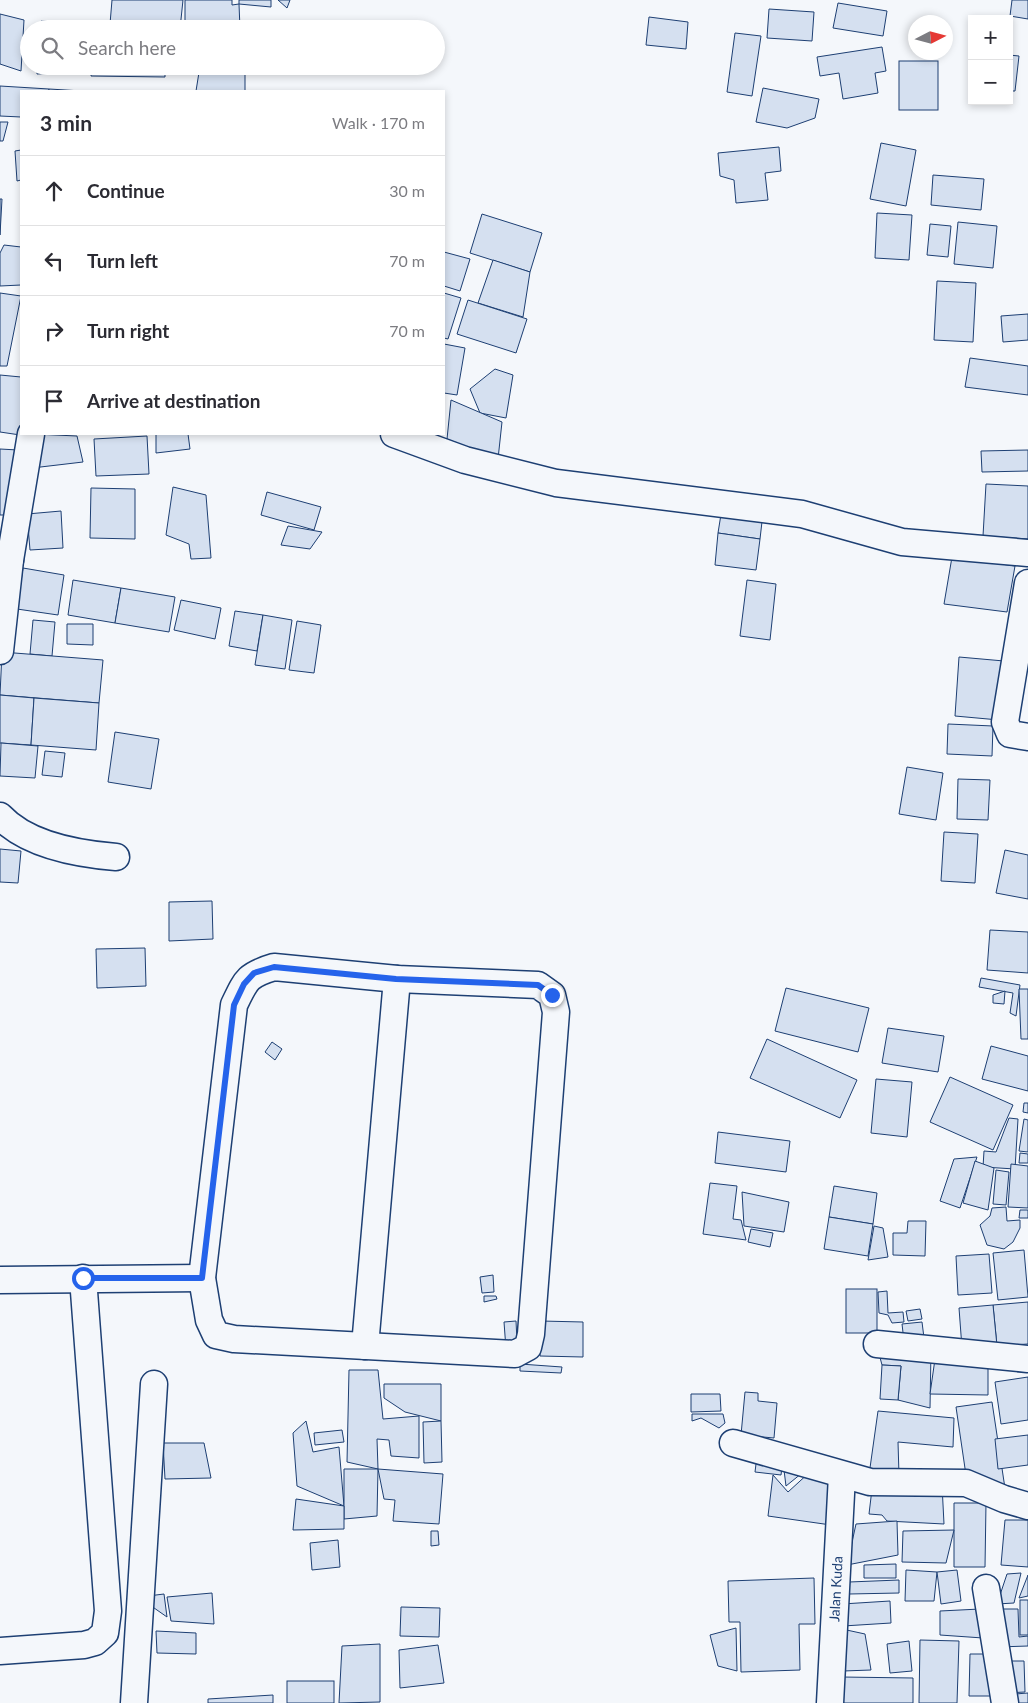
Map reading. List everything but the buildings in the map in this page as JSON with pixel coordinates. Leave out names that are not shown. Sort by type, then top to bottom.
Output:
[{"type":"street","points":[[0,651],[5,560],[31,435]]},
{"type":"street","points":[[397,435],[465,460],[556,483],[802,514],[902,542],[1028,553]]},
{"type":"street","points":[[1028,584],[1005,722],[1010,734],[1028,737]]},
{"type":"street","points":[[0,816],[26,834],[67,850],[116,857]]},
{"type":"street","points":[[274,967],[396,979],[538,985],[552,995],[556,1012],[531,1334],[528,1347],[514,1354],[234,1339],[216,1335],[209,1320],[202,1278],[234,1005],[244,984],[254,973],[274,967]]},
{"type":"street","points":[[366,1346],[396,979]]},
{"type":"street","points":[[0,1651],[84,1646],[95,1642],[106,1633],[108,1611],[83,1278]]},
{"type":"street","points":[[0,1280],[202,1278]]},
{"type":"street","points":[[877,1344],[1028,1359]]},
{"type":"street","points":[[134,1703],[154,1384]]},
{"type":"street","points":[[733,1443],[870,1482],[966,1483],[998,1497],[1028,1506]]},
{"type":"street","name":"Jalan Kuda","points":[[830,1703],[842,1475]]},
{"type":"street","points":[[986,1588],[1005,1703]]},
{"type":"route","points":[[83,1278],[202,1278],[234,1005],[244,984],[254,973],[274,967],[396,979],[538,985],[552,995]]}]
